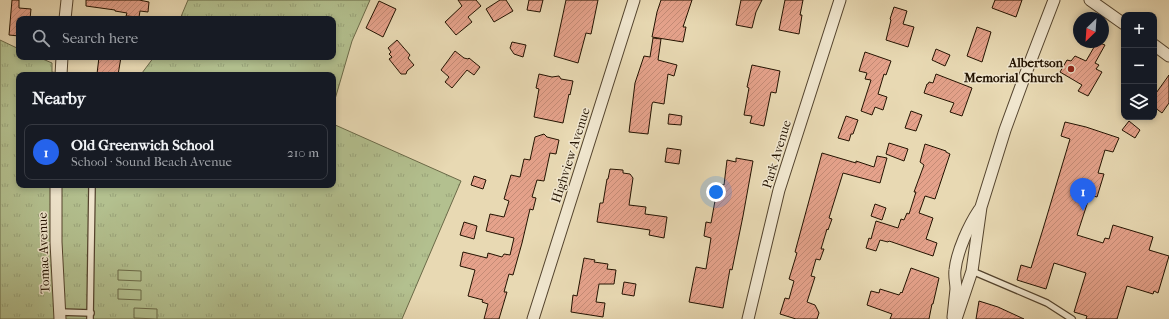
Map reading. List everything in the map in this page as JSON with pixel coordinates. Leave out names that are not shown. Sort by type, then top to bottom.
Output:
[{"type":"street","points":[[65,16],[67,0]]},
{"type":"street","name":"Highview Avenue","points":[[533,319],[634,0]]},
{"type":"street","name":"Park Avenue","points":[[748,319],[779,190],[840,0]]},
{"type":"street","points":[[955,319],[971,272],[981,207],[1008,122],[1054,0]]},
{"type":"street","points":[[1090,0],[1121,22]]},
{"type":"street","points":[[1157,47],[1169,56]]},
{"type":"street","points":[[60,72],[62,60]]},
{"type":"street","name":"Tomac Avenue","points":[[56,188],[56,242],[60,315]]},
{"type":"street","points":[[955,319],[956,262],[973,220],[981,207]]},
{"type":"street","points":[[956,262],[961,258],[970,258],[971,272],[964,285],[958,284],[956,281]]},
{"type":"lane","points":[[60,315],[90,316],[92,188]]},
{"type":"lane","points":[[971,272],[1047,303],[1072,319]]},
{"type":"green space","points":[[188,0],[370,0],[352,41],[336,96],[336,72],[143,72],[152,60],[336,60],[336,16],[181,16]]},
{"type":"green space","points":[[0,40],[16,48],[16,60],[45,60],[52,63],[52,72],[16,72],[16,188],[336,188],[336,125],[461,181],[402,319],[0,319]]},
{"type":"green space","points":[[118,270],[141,271],[141,281],[118,280]]},
{"type":"green space","points":[[118,289],[141,290],[141,300],[118,299]]},
{"type":"green space","points":[[134,308],[157,309],[157,319],[134,318]]},
{"type":"building","points":[[12,0],[19,0],[19,8],[31,9],[30,16],[16,16],[16,36],[9,35]]},
{"type":"building","points":[[86,0],[139,0],[149,2],[148,12],[140,11],[139,16],[126,16],[127,13],[86,6]]},
{"type":"building","points":[[458,0],[476,0],[481,6],[468,17],[472,22],[456,35],[445,22],[462,6]]},
{"type":"building","points":[[500,0],[506,0],[513,11],[494,22],[486,9]]},
{"type":"building","points":[[529,0],[543,0],[540,12],[527,10]]},
{"type":"building","points":[[566,0],[598,0],[591,34],[586,33],[578,63],[554,56]]},
{"type":"building","points":[[661,0],[692,0],[683,27],[686,27],[683,42],[652,37]]},
{"type":"building","points":[[741,0],[762,0],[756,12],[752,28],[736,25]]},
{"type":"building","points":[[785,0],[803,0],[800,15],[802,15],[799,34],[779,30]]},
{"type":"building","points":[[995,0],[1022,0],[1016,17],[992,8]]},
{"type":"building","points":[[379,1],[396,9],[383,37],[366,28]]},
{"type":"building","points":[[894,7],[907,11],[903,24],[914,27],[908,47],[886,40]]},
{"type":"building","points":[[977,27],[991,32],[982,62],[967,56]]},
{"type":"building","points":[[653,38],[661,39],[658,60],[677,65],[674,76],[668,74],[664,104],[653,102],[652,104],[648,134],[629,132],[635,83],[644,56],[650,57]]},
{"type":"building","points":[[397,40],[410,55],[408,58],[414,65],[407,71],[406,74],[401,74],[389,59],[392,57],[389,54],[391,52],[388,48]]},
{"type":"building","points":[[512,42],[526,45],[523,57],[514,54],[510,48]]},
{"type":"building","points":[[1094,48],[1103,48],[1095,63],[1099,65],[1096,69],[1102,72],[1088,96],[1078,91],[1082,85],[1060,72],[1067,60],[1071,61],[1075,56],[1086,61]]},
{"type":"building","points":[[936,49],[950,55],[945,66],[932,60]]},
{"type":"building","points":[[455,51],[464,58],[469,58],[480,67],[474,75],[467,70],[452,88],[445,82],[449,77],[441,70]]},
{"type":"building","points":[[865,52],[891,61],[886,75],[884,74],[878,94],[887,97],[883,110],[875,107],[872,115],[861,111],[871,80],[865,79],[867,73],[859,71]]},
{"type":"building","points":[[99,60],[120,60],[118,72],[97,72]]},
{"type":"building","points":[[752,65],[780,71],[776,93],[771,92],[764,126],[750,123],[752,116],[744,115],[749,88],[747,87]]},
{"type":"building","points":[[539,74],[552,77],[559,76],[561,79],[573,81],[563,123],[534,117],[539,89],[536,88]]},
{"type":"building","points":[[936,74],[972,88],[962,116],[950,112],[954,103],[924,93],[927,84],[929,82],[933,83]]},
{"type":"building","points":[[1169,75],[1169,103],[1162,113],[1157,109],[1157,92]]},
{"type":"building","points":[[911,111],[922,115],[916,131],[905,128]]},
{"type":"building","points":[[669,114],[682,116],[681,125],[668,124]]},
{"type":"building","points":[[846,116],[858,120],[849,141],[838,138]]},
{"type":"building","points":[[1129,121],[1140,130],[1135,138],[1122,130]]},
{"type":"building","points":[[1065,122],[1119,138],[1113,152],[1105,150],[1098,173],[1104,174],[1097,197],[1090,195],[1077,235],[1103,243],[1105,238],[1109,239],[1113,225],[1153,237],[1149,250],[1169,256],[1158,293],[1154,291],[1153,294],[1127,286],[1117,319],[1086,319],[1087,316],[1074,312],[1086,273],[1054,263],[1046,289],[1017,280],[1021,265],[1031,268],[1043,229],[1070,139],[1061,136]]},
{"type":"building","points":[[544,134],[547,137],[559,140],[556,154],[550,153],[544,181],[537,180],[532,197],[536,198],[533,210],[530,209],[513,275],[509,274],[504,292],[507,292],[499,319],[484,319],[488,304],[482,302],[483,300],[468,296],[475,270],[460,266],[463,252],[487,258],[488,253],[502,257],[504,254],[510,255],[514,238],[486,231],[490,214],[504,217],[509,201],[504,199],[511,175],[520,177],[524,159],[530,160],[535,137]]},
{"type":"building","points":[[889,143],[908,149],[904,161],[886,154]]},
{"type":"building","points":[[925,144],[946,151],[950,154],[935,199],[925,196],[919,213],[933,218],[926,239],[937,243],[933,256],[889,241],[880,240],[876,251],[866,248],[869,238],[871,239],[876,221],[898,228],[901,219],[904,220],[907,213],[909,214],[916,192],[914,192],[924,165],[920,162]]},
{"type":"building","points":[[667,148],[681,150],[679,164],[665,162]]},
{"type":"building","points":[[822,153],[874,167],[877,156],[887,158],[880,183],[843,173],[829,218],[832,219],[828,230],[827,229],[821,249],[824,249],[820,260],[816,259],[811,276],[815,277],[807,302],[815,305],[819,313],[817,319],[796,319],[780,314],[785,298],[789,299],[794,281],[789,279]]},
{"type":"building","points":[[736,158],[753,161],[732,270],[730,269],[723,308],[689,302],[696,267],[706,269],[711,238],[704,236],[706,222],[711,223],[718,184],[724,185],[727,160],[736,162]]},
{"type":"building","points":[[610,169],[623,170],[623,173],[630,174],[633,178],[629,205],[646,207],[645,214],[667,217],[664,238],[649,235],[650,230],[597,222],[600,203],[603,203]]},
{"type":"building","points":[[474,176],[486,180],[483,189],[471,185]]},
{"type":"building","points":[[875,204],[886,208],[882,220],[871,216]]},
{"type":"building","points":[[464,222],[477,226],[474,239],[460,235]]},
{"type":"building","points":[[584,258],[595,260],[594,262],[608,264],[607,269],[616,270],[614,284],[599,284],[596,302],[605,303],[603,317],[571,312],[573,295],[577,296]]},
{"type":"building","points":[[911,268],[939,278],[929,319],[890,319],[892,314],[867,305],[871,291],[879,293],[880,289],[899,295],[901,292],[902,293]]},
{"type":"building","points":[[624,282],[636,284],[634,296],[622,294]]},
{"type":"building","points":[[979,301],[998,307],[1024,319],[976,319]]},
{"type":"place","name":"Albertson Memorial Church","points":[[1071,69]]},
{"type":"place","name":"Old Greenwich School","points":[[1083,211]]}]
